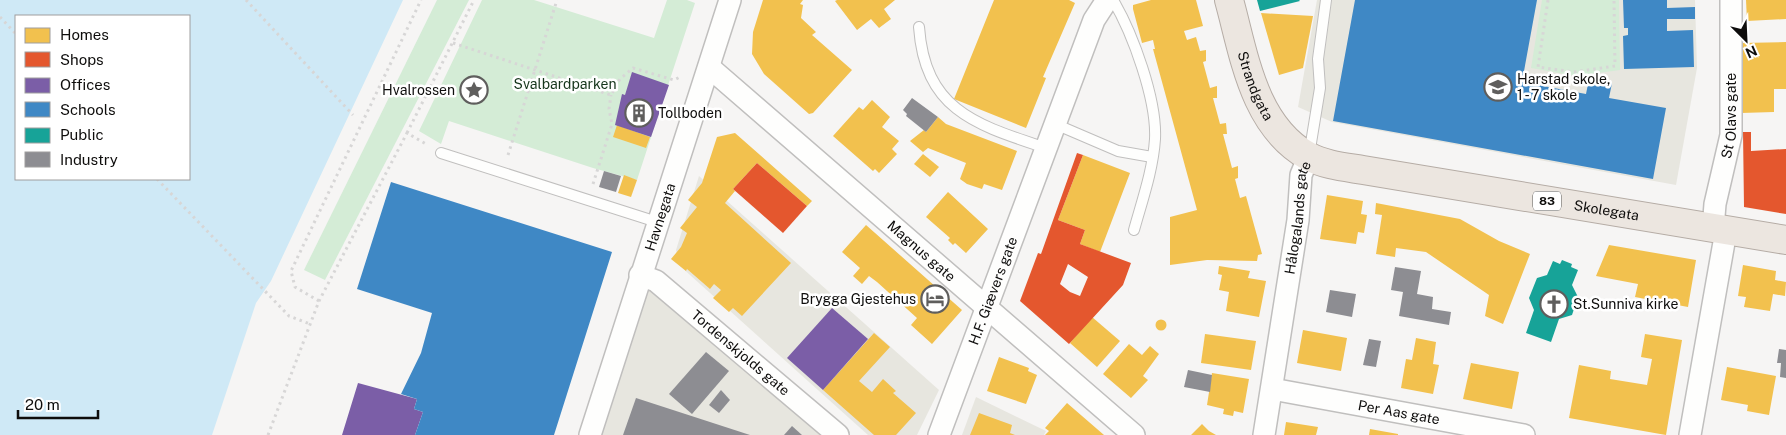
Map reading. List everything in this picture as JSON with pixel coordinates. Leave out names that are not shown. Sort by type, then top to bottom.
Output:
[{"type":"highway","name":"Strandgata","points":[[1229,0],[1252,83],[1260,102],[1282,134],[1293,146],[1309,156]]},
{"type":"highway","name":"Skolegata","points":[[1309,156],[1333,164],[1363,170],[1786,240]]},
{"type":"street","name":"Havnegata","points":[[590,435],[730,0]]},
{"type":"street","name":"H.F. Giævers gate","points":[[939,435],[1094,20],[1107,0]]},
{"type":"street","name":"St Olavs gate","points":[[1690,435],[1720,230],[1718,192],[1730,135],[1731,0]]},
{"type":"street","name":"Magnus gate","points":[[706,75],[987,307],[1134,435]]},
{"type":"street","name":"Hålogalands gate","points":[[1264,435],[1298,220],[1301,175],[1309,156]]},
{"type":"street","name":"Tordenskjolds gate","points":[[640,275],[656,281],[838,435]]},
{"type":"street","name":"Per Aas gate","points":[[1272,389],[1483,431],[1524,435]]},
{"type":"lane","points":[[1113,0],[1126,22],[1146,82],[1155,138],[1134,230]]},
{"type":"lane","name":"Hålogalands gate","points":[[1309,156],[1320,88],[1318,59],[1326,0]]},
{"type":"lane","points":[[919,27],[920,46],[928,72],[954,107],[989,129],[1046,148]]},
{"type":"lane","points":[[1055,124],[1118,151],[1152,157]]},
{"type":"lane","points":[[441,153],[657,222]]},
{"type":"path","points":[[246,0],[353,115]]},
{"type":"path","points":[[320,301],[296,287],[291,272],[421,0]]},
{"type":"path","points":[[268,435],[320,301],[474,0]]},
{"type":"path","points":[[502,173],[557,0]]},
{"type":"path","points":[[1548,0],[1538,67],[1574,72],[1615,66],[1614,0]]},
{"type":"path","points":[[0,17],[15,33]]},
{"type":"path","points":[[453,43],[611,95]]},
{"type":"path","points":[[588,200],[612,124],[609,109],[611,95],[620,79],[633,68],[674,80],[681,76],[706,75]]},
{"type":"path","points":[[407,133],[441,153]]},
{"type":"path","points":[[158,180],[290,316],[310,324]]},
{"type":"shaded area","name":"Harstad skole, 1 - 7 skole","points":[[1317,0],[1695,0],[1697,68],[1676,185],[1332,122],[1298,107]]},
{"type":"shaded area","points":[[699,176],[939,390],[917,435],[868,435],[680,266],[676,250]]},
{"type":"shaded area","points":[[645,287],[821,435],[591,435]]},
{"type":"shaded area","points":[[976,397],[1046,431],[1044,435],[962,435]]},
{"type":"green space","points":[[437,0],[469,0],[325,280],[304,270]]},
{"type":"green space","name":"Svalbardparken","points":[[482,0],[534,0],[654,38],[667,0],[687,0],[695,3],[637,180],[593,168],[449,121],[441,144],[419,131]]},
{"type":"green space","points":[[1542,0],[1619,0],[1620,70],[1576,76],[1531,68]]},
{"type":"water","points":[[0,0],[403,0],[271,281],[256,303],[212,435],[0,435]]},
{"type":"building: Homes","points":[[763,0],[803,0],[800,4],[803,5],[801,18],[816,32],[812,35],[852,70],[813,113],[809,114],[764,74],[752,54],[753,32]]},
{"type":"building: Homes","points":[[895,0],[884,9],[891,19],[879,28],[871,19],[857,30],[835,1]]},
{"type":"building: Homes","points":[[994,0],[1069,0],[1075,3],[1043,77],[1046,78],[1026,128],[954,99]]},
{"type":"building: Homes","points":[[1151,0],[1196,0],[1203,26],[1184,31],[1187,40],[1196,37],[1200,51],[1206,50],[1206,61],[1203,62],[1210,88],[1217,86],[1217,98],[1213,98],[1220,124],[1226,123],[1227,134],[1223,134],[1232,168],[1238,166],[1238,178],[1235,179],[1240,198],[1246,196],[1262,254],[1258,255],[1257,261],[1207,260],[1170,265],[1170,217],[1197,210],[1153,49],[1155,49],[1153,40],[1142,43],[1133,9],[1133,5]]},
{"type":"building: Homes","points":[[1746,0],[1786,0],[1786,19],[1747,21]]},
{"type":"building: Homes","points":[[1261,13],[1313,16],[1303,68],[1279,75]]},
{"type":"building: Homes","points":[[1786,42],[1786,89],[1774,89],[1774,112],[1741,113],[1741,43]]},
{"type":"building: Homes","points":[[872,100],[890,117],[882,127],[899,141],[892,149],[897,154],[879,173],[875,169],[873,171],[833,136],[859,107],[863,110]]},
{"type":"building: Homes","points":[[938,117],[946,124],[1017,151],[1002,190],[984,184],[982,189],[967,184],[960,179],[966,163],[928,148],[923,152],[910,141],[924,130],[926,132]]},
{"type":"building: Homes","points":[[617,125],[650,137],[646,148],[613,137]]},
{"type":"building: Homes","points":[[735,133],[812,201],[807,206],[757,163],[733,189],[735,191],[725,203],[791,263],[742,316],[733,308],[729,312],[713,298],[721,290],[714,284],[710,289],[687,269],[686,271],[671,259],[681,247],[687,233],[680,228],[697,207],[688,200],[702,183],[717,137]]},
{"type":"building: Homes","points":[[923,154],[939,167],[930,177],[914,164]]},
{"type":"building: Homes","points":[[1083,155],[1130,173],[1100,252],[1080,244],[1085,230],[1058,220]]},
{"type":"building: Homes","points":[[624,175],[637,180],[631,197],[618,193]]},
{"type":"building: Homes","points":[[948,192],[988,229],[966,253],[955,243],[953,245],[948,240],[950,238],[926,217]]},
{"type":"building: Homes","points":[[1327,195],[1363,201],[1361,214],[1367,215],[1364,233],[1358,232],[1356,244],[1320,239]]},
{"type":"building: Homes","points":[[1376,203],[1460,219],[1499,241],[1530,254],[1503,324],[1485,316],[1489,295],[1426,252],[1396,248],[1395,257],[1376,254],[1382,215],[1375,214]]},
{"type":"building: Homes","points":[[866,225],[962,310],[932,344],[911,325],[917,318],[877,282],[869,276],[862,284],[853,276],[860,268],[842,252]]},
{"type":"building: Homes","points":[[1609,245],[1696,260],[1688,307],[1635,297],[1638,284],[1596,276]]},
{"type":"building: Homes","points":[[1743,265],[1776,271],[1775,280],[1786,282],[1785,296],[1773,294],[1770,311],[1744,307],[1746,297],[1738,296]]},
{"type":"building: Homes","points":[[1219,266],[1250,271],[1248,278],[1266,281],[1259,317],[1226,311],[1229,292],[1219,290],[1222,275],[1218,274]]},
{"type":"building: Homes","points":[[1092,317],[1120,341],[1097,367],[1070,343]]},
{"type":"building: Homes","points":[[1159,320],[1163,320],[1166,325],[1165,329],[1159,330],[1156,327],[1156,323]]},
{"type":"building: Homes","points":[[1303,330],[1347,338],[1341,371],[1297,363]]},
{"type":"building: Homes","points":[[874,333],[890,347],[859,381],[872,392],[883,379],[896,391],[893,393],[916,413],[896,435],[874,435],[823,390]]},
{"type":"building: Homes","points":[[1205,334],[1256,341],[1251,370],[1201,363]]},
{"type":"building: Homes","points":[[1645,334],[1682,340],[1666,435],[1569,418],[1579,365],[1611,371],[1610,379],[1647,385],[1652,359],[1641,357]]},
{"type":"building: Homes","points":[[1416,338],[1436,342],[1433,364],[1439,365],[1433,394],[1401,388],[1406,359],[1412,360]]},
{"type":"building: Homes","points":[[1129,344],[1142,355],[1150,346],[1159,354],[1143,376],[1148,380],[1131,398],[1103,374]]},
{"type":"building: Homes","points":[[999,357],[1029,368],[1028,371],[1037,375],[1026,404],[987,391]]},
{"type":"building: Homes","points":[[1471,363],[1519,372],[1512,409],[1463,399]]},
{"type":"building: Homes","points":[[1727,367],[1776,376],[1769,415],[1747,411],[1748,405],[1721,400]]},
{"type":"building: Homes","points":[[1212,373],[1249,379],[1243,413],[1234,411],[1233,416],[1223,414],[1224,409],[1207,405]]},
{"type":"building: Homes","points":[[1067,403],[1104,435],[1045,435],[1049,431],[1045,428]]},
{"type":"building: Homes","points":[[979,413],[1012,425],[1010,433],[1015,435],[970,435]]},
{"type":"building: Homes","points":[[1286,422],[1318,427],[1316,435],[1284,435]]},
{"type":"building: Homes","points":[[1202,424],[1209,431],[1216,435],[1191,435]]},
{"type":"building: Homes","points":[[1370,429],[1398,434],[1398,435],[1369,435]]},
{"type":"building: Shops","points":[[1743,132],[1751,132],[1751,151],[1786,149],[1786,214],[1744,207]]},
{"type":"building: Shops","points":[[1077,153],[1083,155],[1058,220],[1085,230],[1080,244],[1131,263],[1123,285],[1069,344],[1020,301],[1038,253],[1041,254]],"holes":[[[1068,264],[1088,277],[1080,296],[1070,292],[1060,284]]]},
{"type":"building: Shops","points":[[757,163],[807,206],[783,233],[733,189]]},
{"type":"building: Offices","name":"Tollboden","points":[[632,72],[669,85],[651,137],[615,125],[622,94],[625,95]]},
{"type":"building: Offices","points":[[832,308],[868,339],[823,390],[787,358]]},
{"type":"building: Offices","points":[[358,383],[417,399],[414,409],[423,412],[415,435],[342,435]]},
{"type":"building: Schools","name":"Harstad skole, 1 - 7 skole","points":[[1355,0],[1537,0],[1522,82],[1586,94],[1589,79],[1612,83],[1609,98],[1666,108],[1653,179],[1333,121]]},
{"type":"building: Schools","points":[[1623,0],[1667,0],[1667,8],[1695,7],[1695,19],[1667,19],[1667,31],[1693,30],[1694,67],[1624,69],[1623,36],[1628,35],[1628,28],[1624,28]]},
{"type":"building: Schools","points":[[391,182],[612,252],[554,435],[415,435],[423,412],[414,409],[417,399],[401,394],[421,353],[432,313],[357,289]]},
{"type":"building: Public","points":[[1257,0],[1299,0],[1300,1],[1260,11]]},
{"type":"building: Public","name":"St.Sunniva kirke","points":[[1562,260],[1572,264],[1571,267],[1578,270],[1572,285],[1578,297],[1572,315],[1559,319],[1551,342],[1526,333],[1534,310],[1529,298],[1537,278],[1547,275],[1553,261],[1560,264]]},
{"type":"building: Industry","points":[[912,98],[938,117],[926,132],[906,116],[907,114],[903,110]]},
{"type":"building: Industry","points":[[604,171],[621,176],[616,192],[599,187]]},
{"type":"building: Industry","points":[[1395,267],[1421,271],[1417,294],[1433,297],[1432,309],[1451,312],[1449,325],[1399,316],[1403,292],[1391,290]]},
{"type":"building: Industry","points":[[1330,290],[1356,294],[1352,317],[1326,312]]},
{"type":"building: Industry","points":[[1369,339],[1381,341],[1376,367],[1363,365]]},
{"type":"building: Industry","points":[[1779,349],[1786,350],[1786,378],[1780,377],[1781,363],[1777,363]]},
{"type":"building: Industry","points":[[706,352],[729,371],[692,414],[669,394]]},
{"type":"building: Industry","points":[[1188,370],[1212,375],[1210,392],[1184,387]]},
{"type":"building: Industry","points":[[721,390],[730,400],[719,413],[709,405]]},
{"type":"building: Industry","points":[[636,398],[750,435],[623,435]]},
{"type":"building: Industry","points":[[792,426],[802,435],[784,435]]},
{"type":"place","name":"Harstad skole, 1 - 7 skole","points":[[1498,87]]},
{"type":"place","name":"Hvalrossen","points":[[474,90]]},
{"type":"place","name":"Tollboden","points":[[639,113]]},
{"type":"place","name":"Brygga Gjestehus","points":[[935,299]]},
{"type":"place","name":"St.Sunniva kirke","points":[[1554,304]]}]
